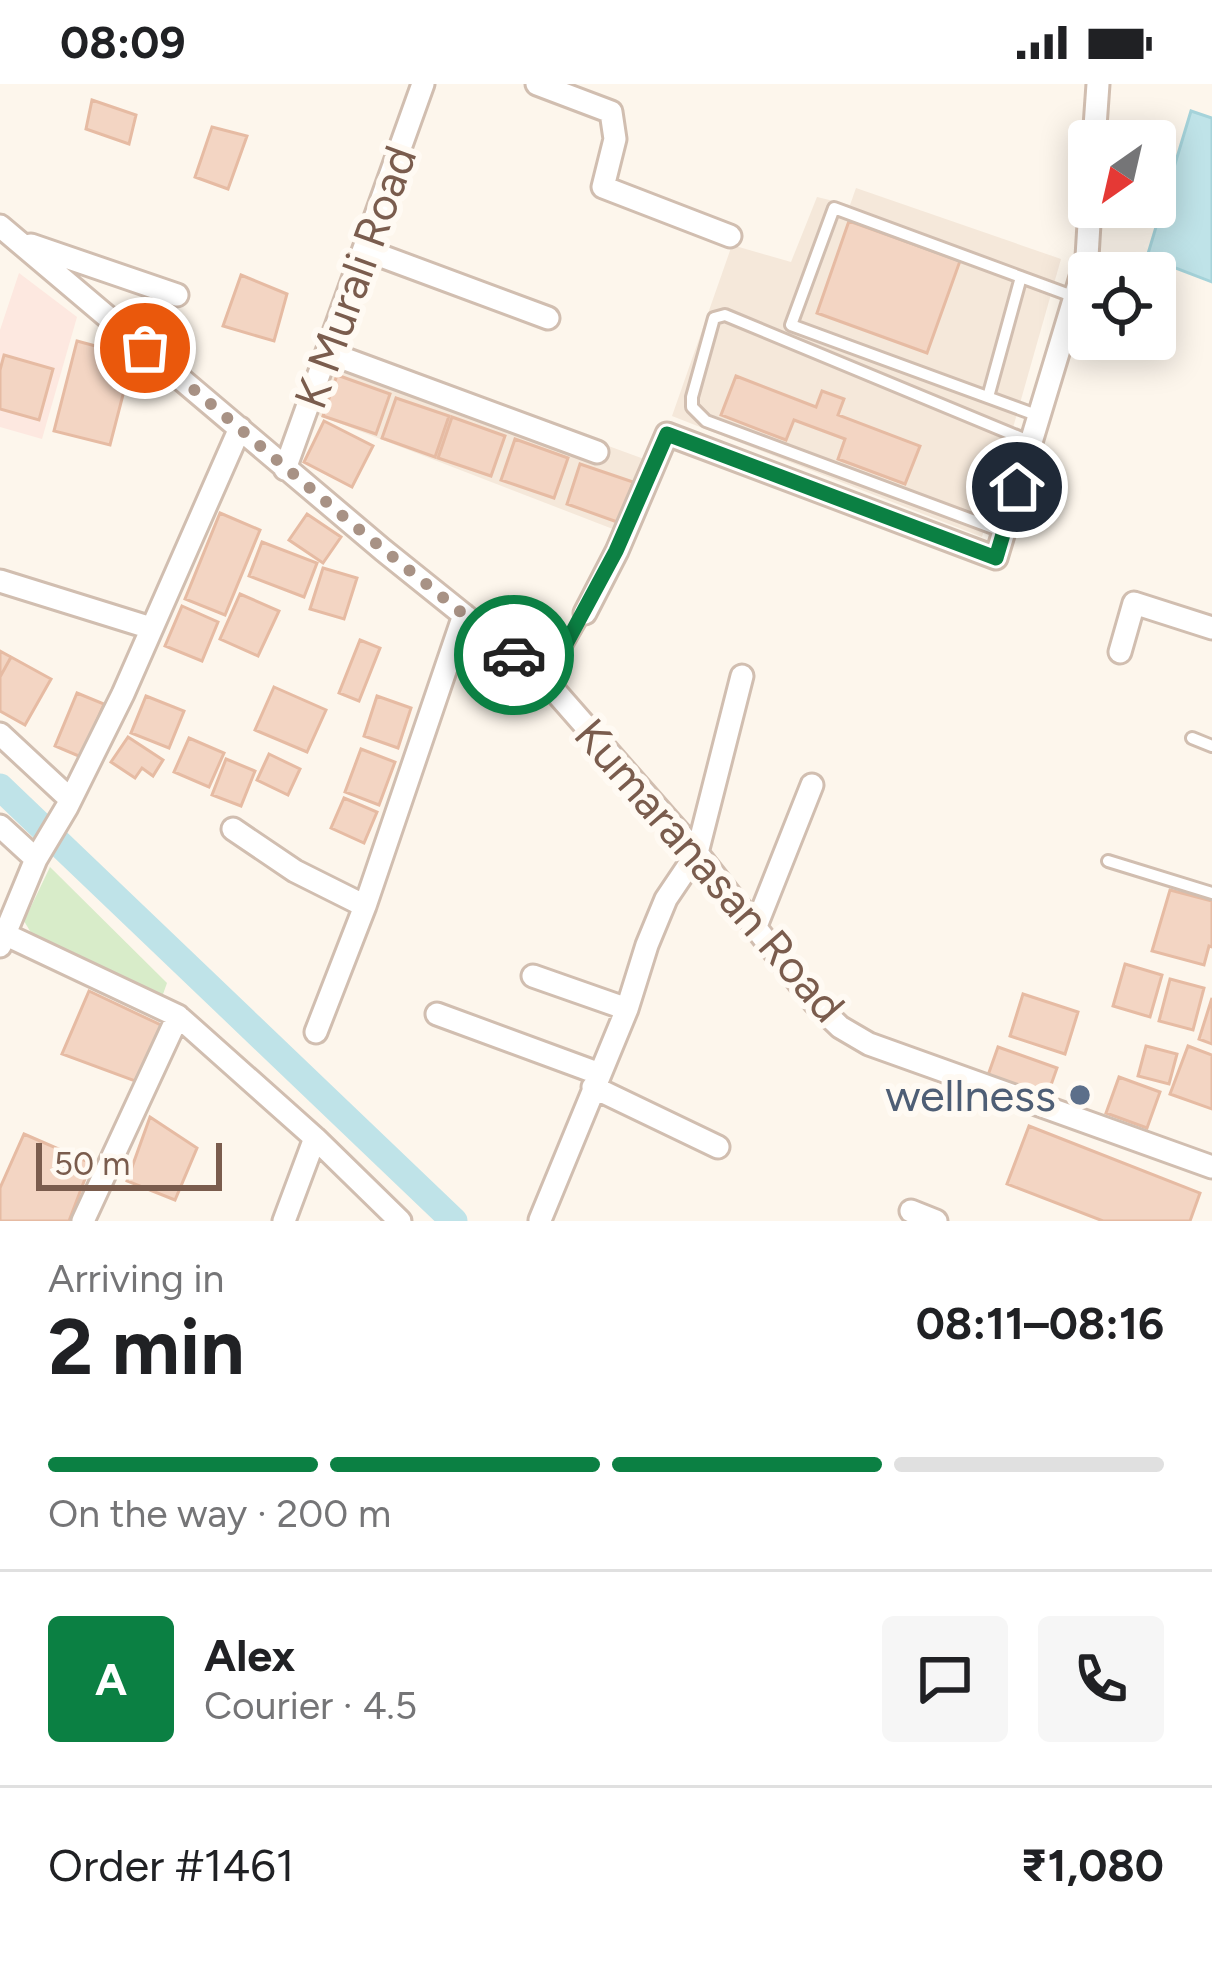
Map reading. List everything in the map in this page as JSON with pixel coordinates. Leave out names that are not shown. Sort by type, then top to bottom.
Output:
[{"type":"street","name":"K Murali Road","points":[[286,469],[423,84]]},
{"type":"street","points":[[537,84],[611,112],[615,140],[603,187],[730,236]]},
{"type":"street","points":[[1095,120],[1098,84]]},
{"type":"street","points":[[9,234],[177,295]]},
{"type":"street","name":"Kumaranasan Road","points":[[9,234],[546,681],[697,853],[814,1002],[840,1027],[869,1044],[1212,1168]]},
{"type":"street","points":[[365,250],[548,318]]},
{"type":"street","points":[[584,613],[667,434],[996,558],[1068,320]]},
{"type":"street","points":[[329,353],[597,452]]},
{"type":"street","points":[[240,428],[123,694],[36,859],[2,937],[178,1016],[400,1221]]},
{"type":"street","points":[[0,581],[151,628]]},
{"type":"street","points":[[1120,652],[1134,604],[1212,628]]},
{"type":"street","points":[[316,1032],[365,906],[464,616]]},
{"type":"street","points":[[540,1220],[627,1009],[666,899],[697,853],[742,676]]},
{"type":"street","points":[[0,734],[68,803]]},
{"type":"street","points":[[756,926],[812,785]]},
{"type":"street","points":[[0,826],[36,859]]},
{"type":"street","points":[[232,829],[295,871],[365,906]]},
{"type":"street","points":[[533,976],[627,1009]]},
{"type":"street","points":[[436,1014],[596,1080],[718,1147]]},
{"type":"street","points":[[83,1221],[178,1016]]},
{"type":"street","points":[[284,1221],[315,1138]]},
{"type":"street","points":[[911,1211],[936,1221]]},
{"type":"lane","points":[[1039,416],[791,325],[834,208],[1068,294]]},
{"type":"lane","points":[[988,397],[1021,277]]},
{"type":"lane","points":[[1004,532],[706,422],[692,407],[692,397],[714,318],[725,315],[1031,442]]},
{"type":"lane","points":[[546,681],[584,613]]},
{"type":"lane","points":[[1192,738],[1212,746]]},
{"type":"lane","points":[[1108,861],[1212,893]]},
{"type":"shaded area","points":[[856,188],[1061,259],[982,537],[672,416],[732,245],[791,262],[817,197],[850,205]]},
{"type":"shaded area","points":[[19,273],[77,317],[42,439],[0,427],[0,330]]},
{"type":"shaded area","points":[[338,347],[644,459],[618,531],[313,413]]},
{"type":"green space","points":[[50,867],[167,983],[162,997],[33,936],[24,921]]},
{"type":"water","points":[[1191,111],[1212,118],[1212,282],[1176,268],[1176,252],[1149,252],[1156,228],[1176,228],[1176,161]]},
{"type":"building","points":[[92,100],[136,115],[129,144],[86,129]]},
{"type":"building","points":[[212,127],[247,136],[228,189],[195,177]]},
{"type":"building","points":[[849,221],[960,261],[927,353],[817,313]]},
{"type":"building","points":[[241,275],[287,294],[274,341],[223,326]]},
{"type":"building","points":[[77,341],[133,356],[110,445],[54,431]]},
{"type":"building","points":[[4,355],[53,369],[39,420],[0,409]]},
{"type":"building","points":[[337,375],[390,394],[376,434],[323,416]]},
{"type":"building","points":[[736,376],[816,407],[822,391],[844,399],[838,415],[920,446],[905,484],[838,459],[845,439],[794,420],[786,440],[721,415]]},
{"type":"building","points":[[396,398],[449,416],[435,457],[382,438]]},
{"type":"building","points":[[452,417],[505,436],[491,476],[438,458]]},
{"type":"building","points":[[324,421],[373,446],[352,487],[304,462]]},
{"type":"building","points":[[515,439],[568,458],[554,498],[501,480]]},
{"type":"building","points":[[580,464],[633,482],[620,523],[567,504]]},
{"type":"building","points":[[220,513],[260,530],[225,615],[185,599]]},
{"type":"building","points":[[307,514],[341,537],[323,563],[289,540]]},
{"type":"building","points":[[262,542],[317,563],[304,597],[249,576]]},
{"type":"building","points":[[323,568],[357,578],[344,619],[310,609]]},
{"type":"building","points":[[240,594],[279,611],[258,656],[220,639]]},
{"type":"building","points":[[182,606],[218,622],[202,661],[165,646]]},
{"type":"building","points":[[360,640],[380,648],[359,701],[339,693]]},
{"type":"building","points":[[0,651],[11,657],[0,677]]},
{"type":"building","points":[[11,657],[51,679],[25,725],[0,711],[0,677]]},
{"type":"building","points":[[274,687],[326,710],[307,752],[255,730]]},
{"type":"building","points":[[77,693],[104,704],[81,757],[55,746]]},
{"type":"building","points":[[146,696],[184,711],[169,748],[131,733]]},
{"type":"building","points":[[377,696],[411,708],[398,748],[364,736]]},
{"type":"building","points":[[128,737],[163,760],[153,776],[142,768],[135,778],[111,762]]},
{"type":"building","points":[[189,738],[224,753],[209,787],[174,772]]},
{"type":"building","points":[[361,749],[395,762],[379,805],[345,792]]},
{"type":"building","points":[[269,754],[300,769],[288,795],[257,780]]},
{"type":"building","points":[[226,759],[255,771],[241,806],[212,795]]},
{"type":"building","points":[[344,798],[377,812],[364,843],[331,828]]},
{"type":"building","points":[[1170,890],[1212,901],[1212,947],[1204,965],[1152,951]]},
{"type":"building","points":[[1125,964],[1162,975],[1150,1017],[1113,1006]]},
{"type":"building","points":[[1170,979],[1204,988],[1193,1030],[1159,1021]]},
{"type":"building","points":[[89,991],[163,1026],[135,1081],[62,1054]]},
{"type":"building","points":[[1023,994],[1078,1012],[1065,1054],[1010,1036]]},
{"type":"building","points":[[1212,998],[1212,1044],[1199,1039]]},
{"type":"building","points":[[1146,1046],[1177,1054],[1169,1084],[1138,1076]]},
{"type":"building","points":[[1188,1046],[1212,1055],[1212,1109],[1170,1094]]},
{"type":"building","points":[[998,1047],[1057,1068],[1046,1099],[987,1078]]},
{"type":"building","points":[[1119,1077],[1160,1092],[1147,1128],[1106,1113]]},
{"type":"building","points":[[150,1117],[197,1148],[175,1200],[127,1181]]},
{"type":"building","points":[[1029,1126],[1200,1193],[1190,1221],[1103,1221],[1007,1184]]},
{"type":"building","points":[[24,1134],[91,1163],[69,1221],[0,1221],[0,1188]]},
{"type":"waterway","points":[[0,787],[454,1221]]},
{"type":"way so far","points":[[145,348],[514,655]]},
{"type":"place","name":"wellness","points":[[1080,1095]]},
{"type":"route","points":[[514,655],[546,681],[616,551],[667,434],[996,558],[1017,487]]}]
